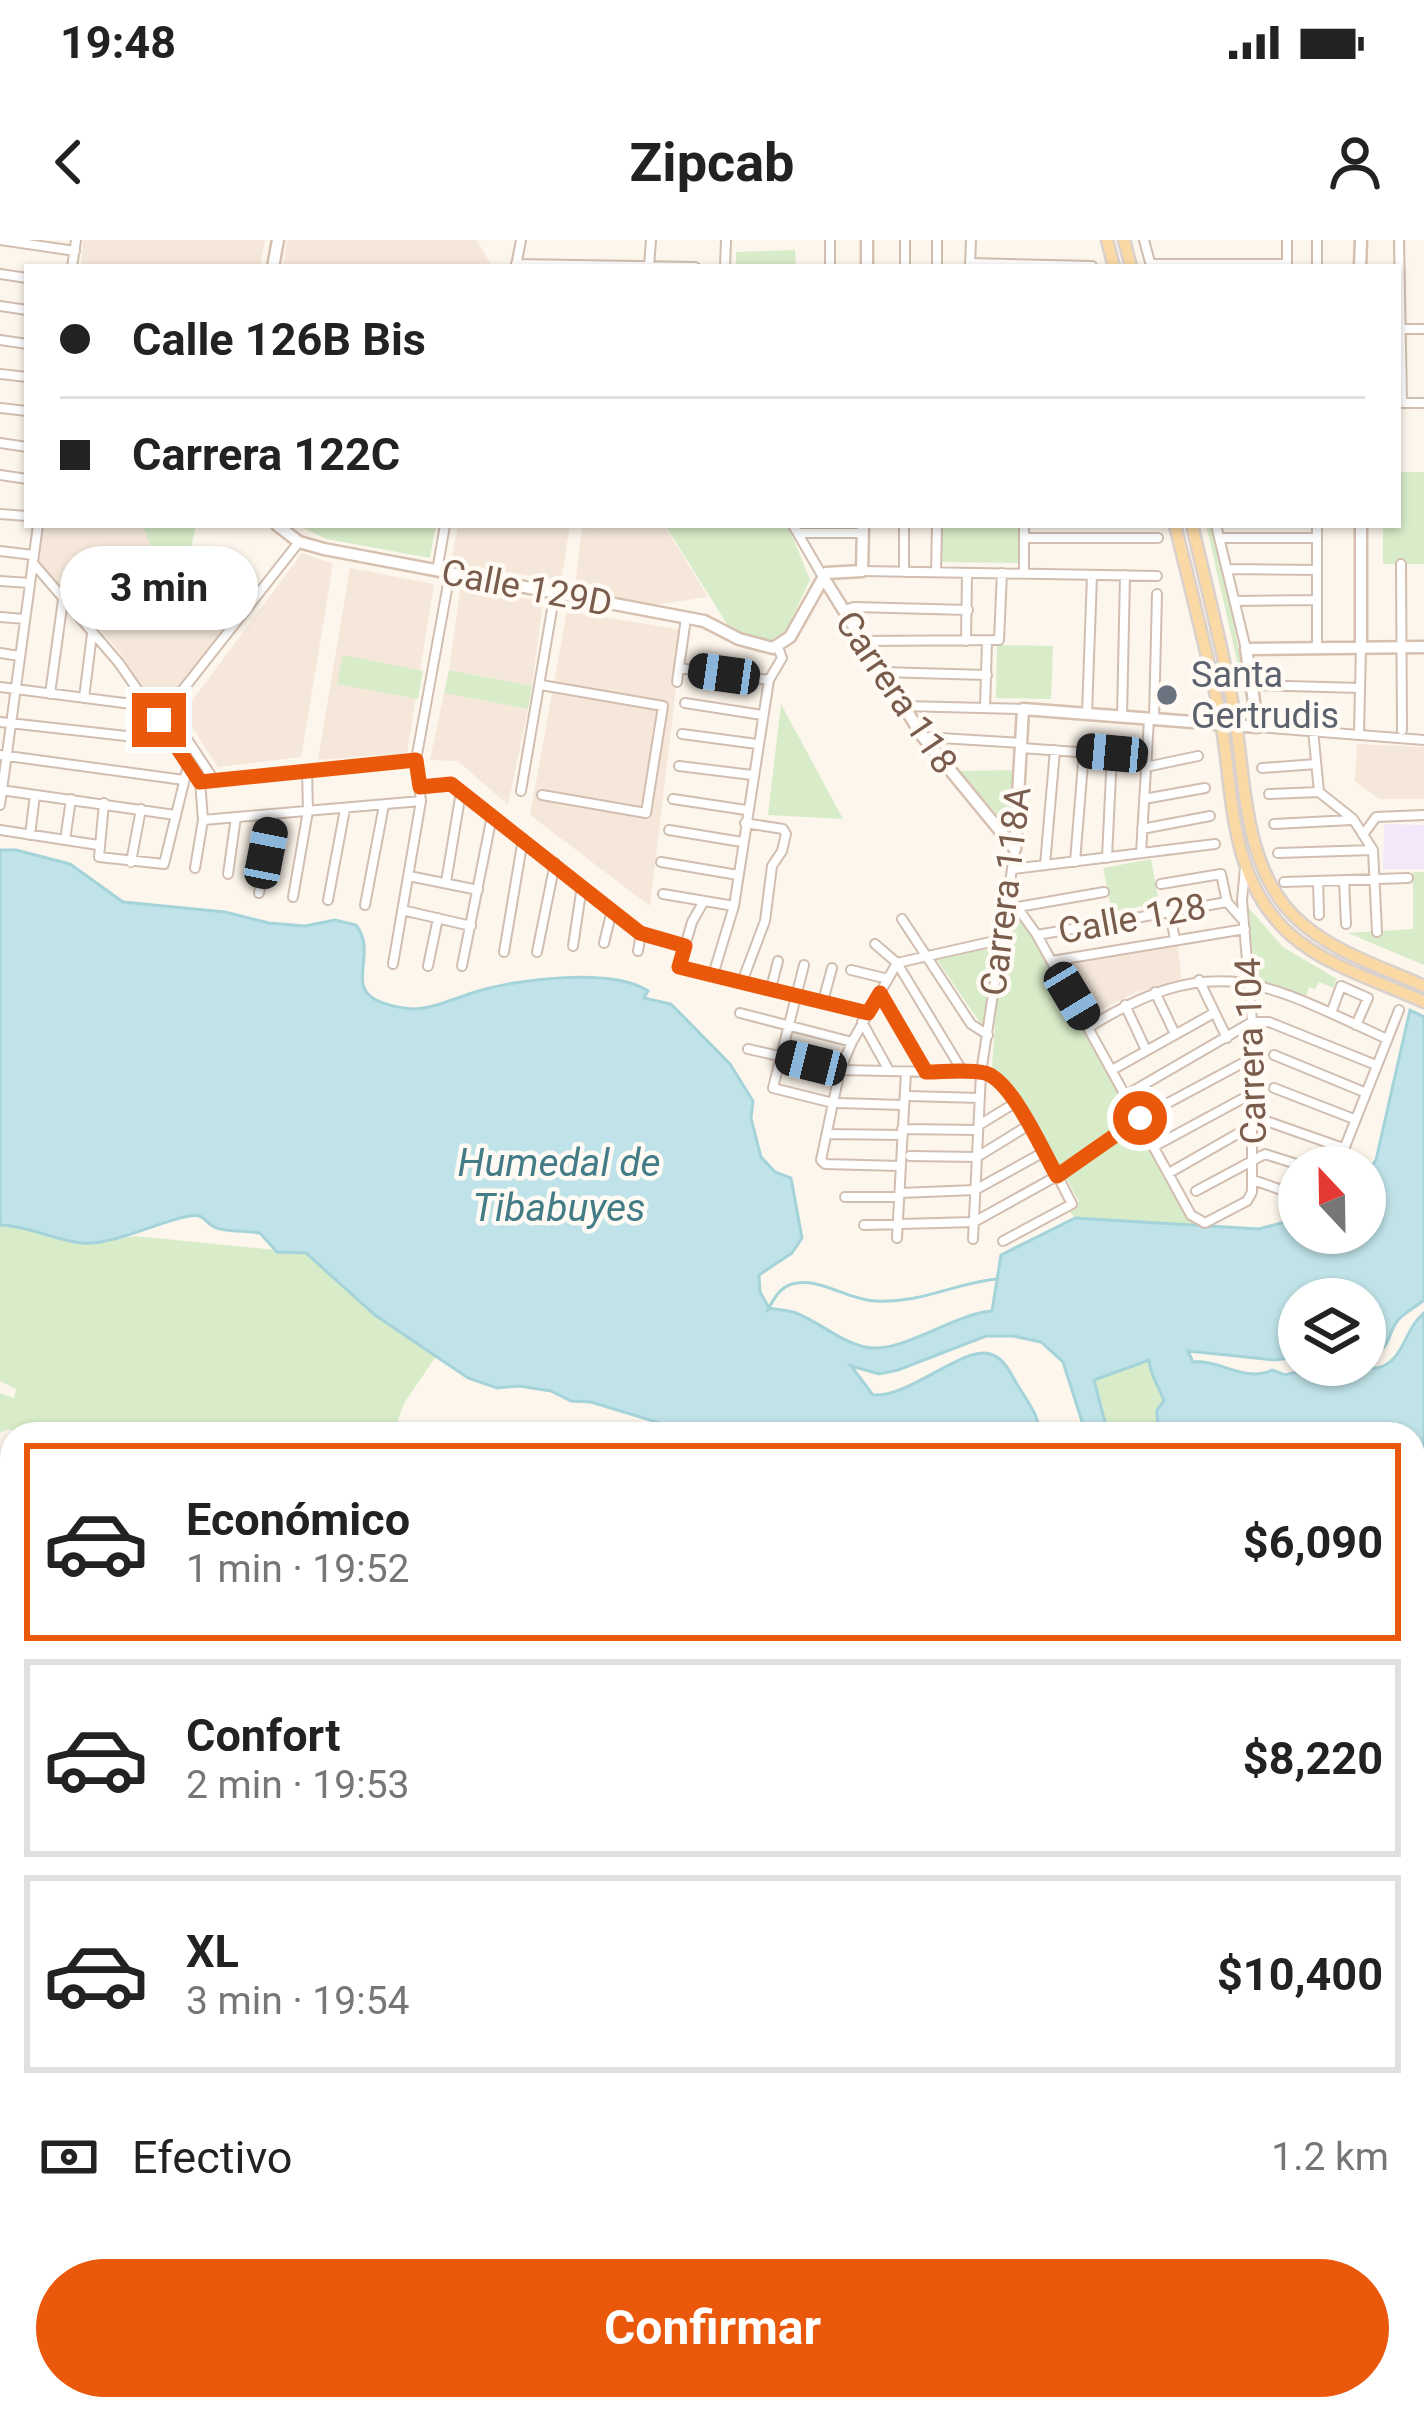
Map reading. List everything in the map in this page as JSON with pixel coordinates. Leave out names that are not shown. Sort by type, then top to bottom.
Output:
[{"type":"main road","points":[[1176,528],[1222,725],[1235,830],[1245,868],[1268,911],[1296,939],[1325,958],[1423,1002]]},
{"type":"main road","points":[[1193,528],[1237,726],[1254,837],[1269,882],[1291,914],[1314,932],[1424,986]]},
{"type":"street","points":[[0,241],[75,245]]},
{"type":"street","points":[[0,805],[6,723],[16,689],[38,528]]},
{"type":"street","name":"Calle 129D","points":[[281,528],[299,542],[707,622],[753,644],[778,647]]},
{"type":"street","points":[[393,964],[421,801],[416,760],[444,572],[445,528]]},
{"type":"street","points":[[904,528],[904,572]]},
{"type":"street","points":[[936,572],[937,528]]},
{"type":"street","points":[[1024,528],[1024,574]]},
{"type":"street","points":[[1217,528],[1246,649],[1258,727]]},
{"type":"street","points":[[1317,528],[1317,648]]},
{"type":"street","points":[[1360,733],[1361,528]]},
{"type":"street","points":[[795,529],[863,529],[862,571]]},
{"type":"street","name":"Carrera 118","points":[[795,529],[923,737],[1015,849]]},
{"type":"street","points":[[1024,538],[1158,538]]},
{"type":"street","points":[[1219,538],[1317,538]]},
{"type":"street","points":[[159,720],[299,542]]},
{"type":"street","points":[[0,550],[33,559],[159,720],[200,782],[202,820],[195,868]]},
{"type":"street","points":[[1401,564],[1402,730]]},
{"type":"street","points":[[1227,569],[1317,570]]},
{"type":"street","points":[[713,975],[734,906],[762,715],[769,680],[782,658],[778,647],[790,637],[824,575],[862,571],[1157,576]]},
{"type":"street","points":[[966,641],[967,573]]},
{"type":"street","points":[[860,641],[999,640],[1002,573]]},
{"type":"street","points":[[1087,714],[1092,575]]},
{"type":"street","points":[[1122,717],[1125,575]]},
{"type":"street","points":[[0,581],[30,583]]},
{"type":"street","points":[[521,791],[555,592]]},
{"type":"street","points":[[1141,853],[1157,594]]},
{"type":"street","points":[[50,694],[63,599]]},
{"type":"street","points":[[1235,601],[1316,600]]},
{"type":"street","points":[[842,612],[854,608],[968,610]]},
{"type":"street","points":[[0,616],[25,620]]},
{"type":"street","points":[[677,682],[686,618]]},
{"type":"street","points":[[83,698],[92,632]]},
{"type":"street","points":[[985,709],[987,641]]},
{"type":"street","points":[[1246,649],[1424,647]]},
{"type":"street","points":[[0,653],[19,656]]},
{"type":"street","points":[[680,668],[769,680]]},
{"type":"street","points":[[881,672],[987,675]]},
{"type":"street","points":[[541,685],[663,706],[646,813],[542,795]]},
{"type":"street","points":[[1251,685],[1360,688]]},
{"type":"street","points":[[0,687],[148,706]]},
{"type":"street","points":[[685,703],[762,715]]},
{"type":"street","points":[[903,706],[1023,709],[1424,740]]},
{"type":"street","name":"Carrera 118A","points":[[973,1239],[981,1073],[999,940],[1013,906],[1023,709]]},
{"type":"street","points":[[167,710],[214,780]]},
{"type":"street","points":[[6,723],[173,742]]},
{"type":"street","points":[[1313,730],[1319,792]]},
{"type":"street","points":[[682,734],[757,744]]},
{"type":"street","points":[[923,737],[1112,753],[1146,762],[1198,756]]},
{"type":"street","points":[[1045,866],[1055,750]]},
{"type":"street","points":[[1075,862],[1084,751]]},
{"type":"street","points":[[1107,858],[1112,753]]},
{"type":"street","points":[[3,756],[184,779]]},
{"type":"street","points":[[200,782],[416,760]]},
{"type":"street","points":[[0,830],[65,840],[130,862],[164,863],[188,764]]},
{"type":"street","points":[[1262,768],[1316,764]]},
{"type":"street","points":[[679,766],[752,776]]},
{"type":"street","points":[[293,897],[308,811],[307,771]]},
{"type":"street","points":[[420,787],[451,784],[640,933],[685,946]]},
{"type":"street","points":[[1144,799],[1204,788]]},
{"type":"street","points":[[1,790],[175,815]]},
{"type":"street","points":[[446,882],[461,792]]},
{"type":"street","points":[[1269,794],[1319,792],[1353,820],[1373,850],[1377,932]]},
{"type":"street","points":[[30,835],[35,795]]},
{"type":"street","points":[[65,840],[71,799]]},
{"type":"street","points":[[673,799],[746,810]]},
{"type":"street","points":[[202,820],[421,801]]},
{"type":"street","points":[[98,850],[104,803]]},
{"type":"street","points":[[364,905],[385,805]]},
{"type":"street","points":[[328,900],[345,808]]},
{"type":"street","points":[[130,862],[141,809]]},
{"type":"street","points":[[259,892],[274,814]]},
{"type":"street","points":[[1363,835],[1376,817],[1424,814]]},
{"type":"street","points":[[462,967],[493,816]]},
{"type":"street","points":[[1142,829],[1210,816]]},
{"type":"street","points":[[228,874],[236,817]]},
{"type":"street","points":[[1274,824],[1353,820]]},
{"type":"street","points":[[742,982],[765,921],[772,866],[782,851],[785,831],[745,824]]},
{"type":"street","points":[[669,830],[742,842]]},
{"type":"street","points":[[504,952],[523,839]]},
{"type":"street","points":[[1013,869],[1215,844]]},
{"type":"street","points":[[1277,853],[1373,850]]},
{"type":"street","points":[[662,862],[738,875]]},
{"type":"street","points":[[537,952],[554,863]]},
{"type":"street","name":"Carrera 104","points":[[1245,868],[1253,1180]]},
{"type":"street","name":"Carrera 104","points":[[1161,884],[1221,874],[1227,902],[1245,925]]},
{"type":"street","points":[[409,875],[478,890]]},
{"type":"street","points":[[1284,882],[1408,878]]},
{"type":"street","points":[[1344,880],[1346,924]]},
{"type":"street","points":[[1318,881],[1318,915]]},
{"type":"street","points":[[573,946],[582,886]]},
{"type":"street","points":[[1013,906],[1104,892]]},
{"type":"street","points":[[663,894],[734,906]]},
{"type":"street","points":[[704,901],[692,922],[679,967],[823,1001],[865,1018],[887,1067]]},
{"type":"street","name":"Calle 128","points":[[1037,935],[1227,902]]},
{"type":"street","points":[[1013,906],[1037,935],[1090,1026],[1191,1215],[1197,1221],[1211,1222],[1247,1201],[1253,1180],[1278,1189]]},
{"type":"street","points":[[403,910],[471,926]]},
{"type":"street","points":[[604,943],[612,910]]},
{"type":"street","points":[[1170,912],[1175,940]]},
{"type":"street","points":[[428,966],[438,918]]},
{"type":"street","points":[[902,919],[971,1024],[988,1035]]},
{"type":"street","points":[[1052,961],[1245,925]]},
{"type":"street","points":[[638,951],[640,933]]},
{"type":"street","points":[[900,1166],[825,1164],[821,1160],[840,1070],[852,1042],[897,963],[999,940]]},
{"type":"street","points":[[875,944],[897,963],[963,1073]]},
{"type":"street","points":[[771,988],[778,961]]},
{"type":"street","points":[[804,965],[773,1088],[836,1103],[980,1098]]},
{"type":"street","points":[[823,1001],[832,968]]},
{"type":"street","points":[[850,970],[888,979]]},
{"type":"street","points":[[1199,980],[1227,1038]]},
{"type":"street","points":[[1090,1026],[1155,992],[1199,980],[1250,981],[1387,1040]]},
{"type":"street","points":[[1330,1013],[1341,986],[1368,998],[1356,1025]]},
{"type":"street","points":[[1155,992],[1174,1034]]},
{"type":"street","points":[[880,993],[926,1072]]},
{"type":"street","points":[[1125,1005],[1146,1050]]},
{"type":"street","points":[[1343,1146],[1399,1010]]},
{"type":"street","points":[[740,1013],[852,1042]]},
{"type":"street","points":[[1112,1070],[1214,1013]]},
{"type":"street","points":[[1126,1095],[1252,1022],[1269,1022],[1376,1065]]},
{"type":"street","points":[[748,1049],[840,1070],[981,1073],[998,1081],[1030,1125],[1072,1204],[1003,1241]]},
{"type":"street","points":[[1274,1054],[1364,1091]]},
{"type":"street","points":[[864,1225],[974,1222],[1057,1176],[1140,1118],[1252,1058]]},
{"type":"street","points":[[897,1238],[906,1072]]},
{"type":"street","points":[[1274,1088],[1354,1119]]},
{"type":"street","points":[[1155,1146],[1253,1093]]},
{"type":"street","points":[[827,1134],[979,1128],[1015,1103]]},
{"type":"street","points":[[1269,1122],[1336,1146]]},
{"type":"street","points":[[910,1156],[977,1157],[1030,1125]]},
{"type":"street","points":[[1169,1173],[1253,1125]]},
{"type":"street","points":[[845,1197],[975,1190],[1044,1152]]},
{"type":"street","points":[[1196,1191],[1255,1159],[1278,1157]]},
{"type":"shaded area","points":[[83,240],[265,240],[261,264],[81,264]]},
{"type":"shaded area","points":[[287,240],[476,240],[491,264],[283,264]]},
{"type":"shaded area","points":[[43,528],[144,528],[158,564],[223,630],[158,713],[120,652],[38,561]]},
{"type":"shaded area","points":[[457,528],[570,528],[561,581],[451,563]]},
{"type":"shaded area","points":[[582,528],[666,528],[708,597],[647,606],[575,588]]},
{"type":"shaded area","points":[[302,553],[333,564],[301,757],[218,767],[183,713]]},
{"type":"shaded area","points":[[350,568],[434,584],[407,753],[318,760]]},
{"type":"shaded area","points":[[460,590],[543,601],[532,686],[449,670]]},
{"type":"shaded area","points":[[567,611],[683,630],[650,906],[530,815]]},
{"type":"shaded area","points":[[444,693],[528,709],[508,805],[458,761],[430,760]]},
{"type":"shaded area","points":[[1357,744],[1424,747],[1424,799],[1379,799],[1355,781]]},
{"type":"shaded area","points":[[1384,824],[1424,825],[1424,869],[1383,869]]},
{"type":"shaded area","points":[[1178,944],[1181,979],[1134,993],[1092,1015],[1063,966]]},
{"type":"green space","points":[[795,250],[796,264],[736,264],[736,252]]},
{"type":"green space","points":[[1401,472],[1424,472],[1424,564],[1383,564],[1383,528],[1401,528]]},
{"type":"green space","points":[[144,528],[195,528],[188,561],[223,560],[233,583],[249,597],[223,630],[157,564]]},
{"type":"green space","points":[[303,528],[435,528],[430,558],[326,539]]},
{"type":"green space","points":[[667,528],[789,528],[810,580],[786,631],[775,642],[727,624]]},
{"type":"green space","points":[[940,528],[1021,528],[1020,563],[940,562]]},
{"type":"green space","points":[[1207,528],[1214,528],[1249,713]]},
{"type":"green space","points":[[997,645],[1053,646],[1051,699],[996,698]]},
{"type":"green space","points":[[343,655],[423,671],[418,699],[337,684]]},
{"type":"green space","points":[[449,670],[532,686],[528,709],[444,693]]},
{"type":"green space","points":[[781,704],[843,819],[768,815]]},
{"type":"green space","points":[[1017,770],[1011,831],[960,771]]},
{"type":"green space","points":[[1151,859],[1159,903],[1112,912],[1103,868]]},
{"type":"green space","points":[[1413,872],[1424,872],[1424,965],[1348,933],[1413,929]]},
{"type":"green space","points":[[1247,906],[1283,947],[1337,979],[1333,988],[1319,982],[1315,989],[1309,987],[1305,1000],[1256,979]]},
{"type":"green space","points":[[1017,918],[1034,937],[1198,1222],[1209,1226],[1075,1218],[1068,1209],[1079,1202],[1029,1110],[992,1067],[1009,921]]},
{"type":"green space","points":[[992,948],[983,1027],[937,960]]},
{"type":"green space","points":[[0,1225],[84,1244],[135,1236],[306,1253],[375,1315],[437,1355],[404,1403],[397,1422],[0,1422],[0,1393],[14,1398],[16,1389],[0,1381]]},
{"type":"green space","points":[[1149,1360],[1162,1396],[1160,1422],[1105,1422],[1094,1380]]},
{"type":"water","name":"Humedal de Tibabuyes","points":[[0,850],[70,864],[123,902],[225,912],[269,923],[305,926],[335,920],[356,925],[364,944],[364,987],[372,997],[395,1006],[420,1009],[492,987],[588,977],[632,984],[648,991],[644,998],[671,1004],[730,1064],[753,1101],[751,1118],[761,1157],[775,1172],[791,1178],[802,1238],[792,1253],[759,1275],[760,1292],[769,1308],[796,1313],[865,1347],[894,1345],[992,1311],[1001,1255],[1075,1218],[1259,1229],[1278,1224],[1278,1254],[1386,1254],[1386,1146],[1379,1146],[1410,1010],[1424,1017],[1424,1300],[1398,1320],[1386,1343],[1386,1278],[1278,1278],[1278,1360],[1188,1351],[1193,1362],[1252,1374],[1278,1372],[1278,1386],[1386,1386],[1386,1364],[1424,1313],[1424,1422],[1158,1422],[1157,1410],[1164,1401],[1149,1360],[1094,1380],[1105,1422],[1082,1422],[1063,1362],[1041,1342],[986,1336],[898,1370],[879,1374],[851,1366],[873,1395],[888,1394],[968,1356],[993,1355],[1007,1368],[1037,1422],[657,1422],[591,1402],[571,1401],[551,1391],[497,1388],[468,1378],[375,1315],[306,1253],[277,1252],[260,1233],[219,1229],[190,1216],[95,1243],[0,1225]]},
{"type":"waterway","points":[[767,1311],[783,1288],[802,1282],[865,1300],[892,1301],[996,1279]]},
{"type":"place","name":"Santa Gertrudis","points":[[1167,695]]},
{"type":"route","points":[[159,720],[200,782],[416,760],[420,787],[451,784],[640,933],[685,946],[679,967],[868,1013],[880,993],[926,1072],[988,1073],[998,1081],[1023,1114],[1057,1176],[1140,1118]]}]
